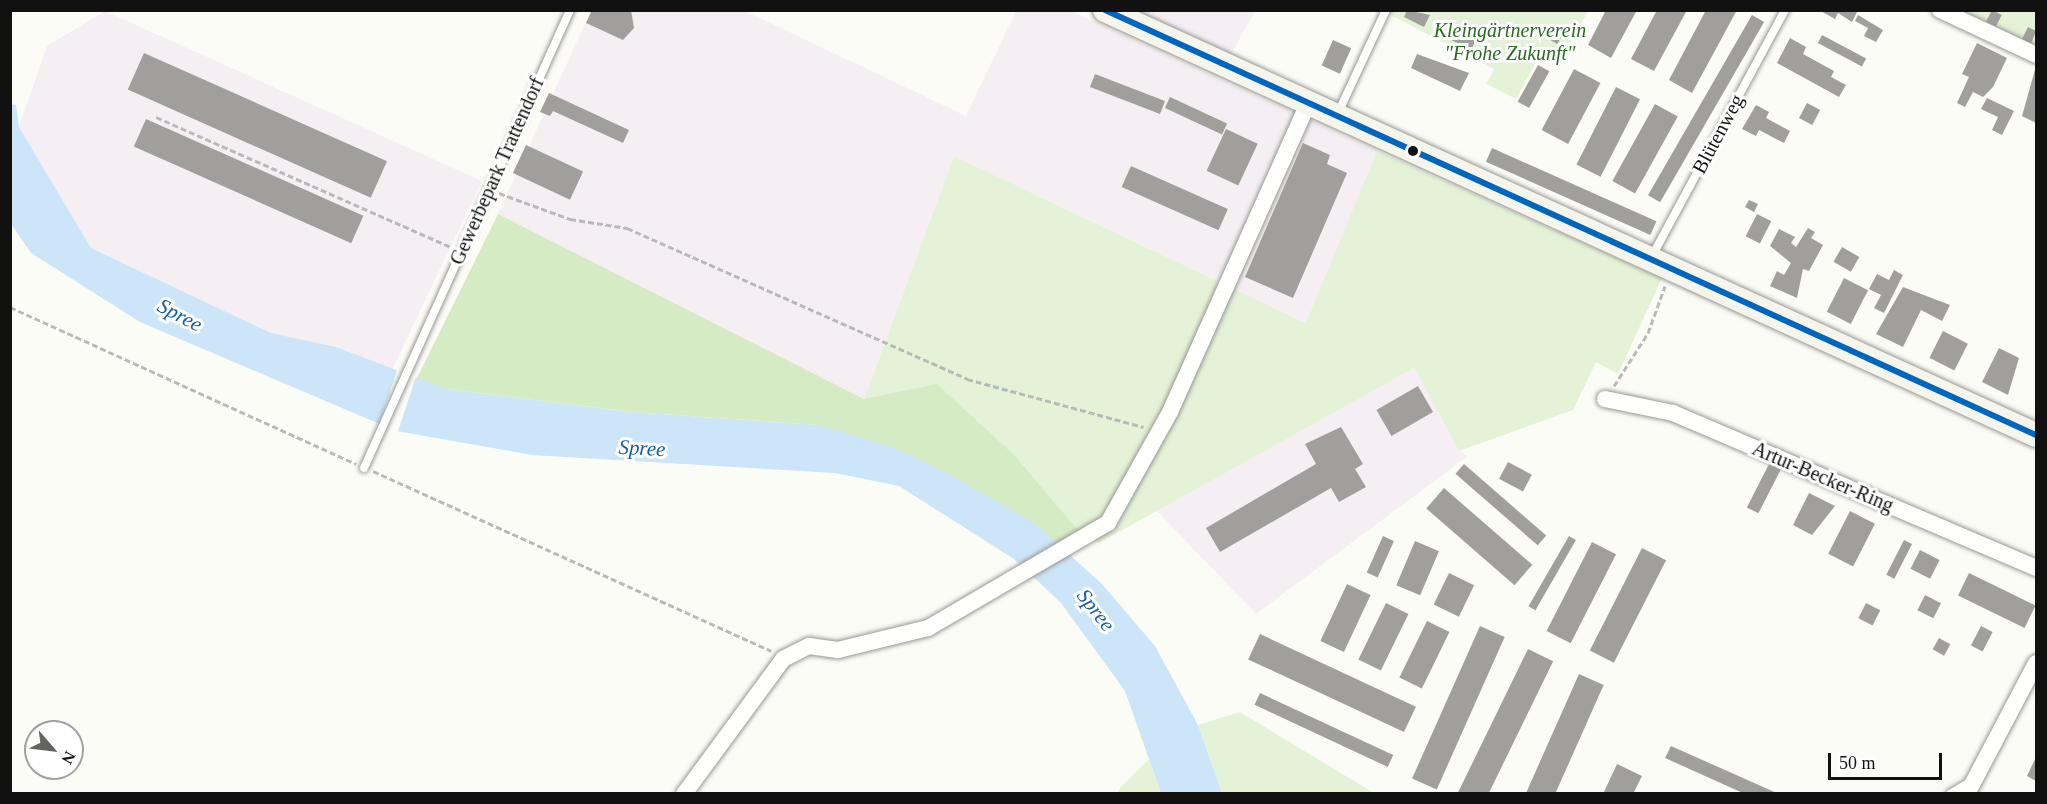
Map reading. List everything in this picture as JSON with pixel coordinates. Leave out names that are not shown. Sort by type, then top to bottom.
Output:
[{"type":"main road","points":[[1105,10],[2037,435]]},
{"type":"street","points":[[1940,10],[2037,55]]},
{"type":"street","points":[[684,794],[783,659],[809,646],[849,648],[928,628],[1002,589],[1086,540],[1118,509],[1159,433],[1308,103]]},
{"type":"street","name":"Artur-Becker-Ring","points":[[1605,399],[1673,413],[2037,568]]},
{"type":"street","points":[[1968,788],[2037,663]]},
{"type":"lane","name":"Gewerbepark Trattendorf","points":[[364,468],[570,10]]},
{"type":"lane","points":[[1337,116],[1386,10]]},
{"type":"lane","name":"Blütenweg","points":[[1661,263],[1785,10]]},
{"type":"lane","points":[[1950,794],[1968,788]]},
{"type":"path","points":[[156,117],[461,251]]},
{"type":"path","points":[[489,189],[570,219],[627,228],[966,379],[1159,433]]},
{"type":"path","points":[[1605,399],[1648,333],[1661,263]]},
{"type":"path","points":[[10,307],[364,468],[759,643],[783,659]]},
{"type":"shaded area","points":[[105,11],[482,181],[391,372],[336,347],[271,333],[91,248],[19,127],[47,46]]},
{"type":"shaded area","points":[[591,11],[745,11],[966,116],[1016,11],[1071,11],[1377,151],[1307,323],[954,156],[864,399],[498,214]]},
{"type":"shaded area","points":[[1137,11],[1255,11],[1231,54]]},
{"type":"shaded area","points":[[1414,368],[1459,451],[1468,456],[1256,614],[1156,510]]},
{"type":"green space","name":"Kleingärtnerverein \"Frohe Zukunft\"","points":[[1383,11],[1588,11],[1562,59],[1544,47],[1516,99],[1486,84],[1494,69]]},
{"type":"green space","points":[[1947,11],[2036,11],[2036,50]]},
{"type":"green space","points":[[1377,151],[1662,278],[1618,374],[1596,362],[1573,410],[1459,451],[1414,368],[1099,543],[1079,531],[1015,456],[864,399],[954,156],[1306,323]]},
{"type":"green space","points":[[498,214],[864,399],[937,384],[1015,456],[1079,531],[1058,545],[1033,522],[818,425],[633,412],[446,389],[416,380]]},
{"type":"green space","points":[[1240,712],[1374,793],[1222,793],[1198,725]]},
{"type":"green space","points":[[1149,759],[1161,793],[1117,794],[1120,788]]},
{"type":"water","name":"Spree","points":[[10,104],[16,105],[19,127],[91,248],[271,333],[336,347],[446,389],[633,412],[818,425],[895,448],[945,472],[1033,522],[1102,584],[1155,646],[1198,725],[1222,793],[1161,793],[1125,691],[1061,603],[1014,559],[899,486],[835,473],[532,455],[396,431],[140,322],[31,253],[11,224]]},
{"type":"pier","points":[[397,370],[416,376],[397,433],[378,427]]},
{"type":"building","points":[[592,10],[631,10],[634,28],[623,40],[586,23]]},
{"type":"building","points":[[1407,10],[1430,15],[1424,27],[1404,17]]},
{"type":"building","points":[[1606,10],[1637,10],[1611,58],[1588,45]]},
{"type":"building","points":[[1657,10],[1687,10],[1654,71],[1631,59]]},
{"type":"building","points":[[1706,10],[1737,10],[1692,93],[1669,80]]},
{"type":"building","points":[[1819,10],[1858,10],[1852,22],[1838,13],[1835,19]]},
{"type":"building","points":[[1992,10],[2002,15],[1996,27],[1986,22]]},
{"type":"building","points":[[1752,15],[1764,22],[1660,202],[1648,195]]},
{"type":"building","points":[[1858,15],[1883,30],[1876,42],[1864,36],[1868,28],[1855,21]]},
{"type":"building","points":[[1540,26],[1561,38],[1557,44],[1536,32]]},
{"type":"building","points":[[2028,27],[2036,31],[2031,44],[2022,39]]},
{"type":"building","points":[[1456,28],[1477,38],[1471,50],[1451,40]]},
{"type":"building","points":[[1822,35],[1866,58],[1862,66],[1818,43]]},
{"type":"building","points":[[1790,38],[1806,47],[1803,54],[1834,71],[1831,77],[1846,85],[1839,97],[1777,63]]},
{"type":"building","points":[[1333,40],[1351,48],[1340,74],[1322,66]]},
{"type":"building","points":[[1977,43],[2007,58],[1993,87],[1983,97],[1973,92],[1965,107],[1957,103],[1969,77],[1962,74]]},
{"type":"building","points":[[1531,44],[1538,48],[1531,60],[1524,56]]},
{"type":"building","points":[[144,53],[387,161],[371,198],[128,90]]},
{"type":"building","points":[[1417,54],[1469,73],[1460,91],[1411,68]]},
{"type":"building","points":[[1538,65],[1549,71],[1529,108],[1518,102]]},
{"type":"building","points":[[2036,66],[2036,123],[2022,116]]},
{"type":"building","points":[[1574,69],[1600,83],[1568,144],[1542,130]]},
{"type":"building","points":[[1095,74],[1165,101],[1160,114],[1090,87]]},
{"type":"building","points":[[1616,87],[1640,99],[1601,177],[1577,165]]},
{"type":"building","points":[[549,93],[629,130],[623,143],[553,111],[550,116],[540,112]]},
{"type":"building","points":[[1170,97],[1227,124],[1222,135],[1165,108]]},
{"type":"building","points":[[1987,98],[2014,111],[2002,135],[1992,130],[1998,117],[1981,109]]},
{"type":"building","points":[[1807,103],[1820,110],[1812,125],[1799,118]]},
{"type":"building","points":[[1655,104],[1678,117],[1635,194],[1612,181]]},
{"type":"building","points":[[1756,105],[1769,112],[1766,118],[1790,131],[1784,143],[1759,130],[1756,136],[1742,129]]},
{"type":"building","points":[[146,119],[363,216],[351,243],[134,146]]},
{"type":"building","points":[[1226,129],[1258,144],[1238,185],[1207,171]]},
{"type":"building","points":[[1303,143],[1330,155],[1327,164],[1347,173],[1293,298],[1245,277]]},
{"type":"building","points":[[526,145],[583,172],[570,200],[513,173]]},
{"type":"building","points":[[1492,148],[1656,221],[1650,235],[1486,162]]},
{"type":"building","points":[[1131,166],[1228,209],[1218,230],[1122,187]]},
{"type":"building","points":[[1749,200],[1758,204],[1754,212],[1745,207]]},
{"type":"building","points":[[1757,214],[1771,221],[1760,244],[1746,236]]},
{"type":"building","points":[[1808,228],[1815,232],[1811,238],[1823,245],[1809,271],[1803,269],[1797,298],[1770,286],[1777,271],[1784,275],[1791,263],[1770,246],[1779,229],[1795,237],[1791,243],[1796,247]]},
{"type":"building","points":[[1842,247],[1859,257],[1851,272],[1834,262]]},
{"type":"building","points":[[1894,270],[1903,275],[1884,313],[1874,308],[1881,295],[1869,289],[1877,274],[1889,280]]},
{"type":"building","points":[[1844,278],[1868,290],[1851,324],[1827,312]]},
{"type":"building","points":[[1903,287],[1950,305],[1942,321],[1921,310],[1903,347],[1876,334]]},
{"type":"building","points":[[1943,331],[1968,344],[1954,370],[1929,358]]},
{"type":"building","points":[[1999,348],[2019,358],[2008,395],[1982,382]]},
{"type":"building","points":[[1418,386],[1433,412],[1391,436],[1376,410]]},
{"type":"building","points":[[1341,427],[1363,464],[1355,469],[1366,487],[1339,502],[1331,488],[1220,552],[1206,528],[1316,464],[1305,444]]},
{"type":"building","points":[[1508,462],[1532,475],[1523,491],[1499,479]]},
{"type":"building","points":[[1770,462],[1782,468],[1758,513],[1747,507]]},
{"type":"building","points":[[1464,464],[1546,536],[1538,545],[1455,474]]},
{"type":"building","points":[[1444,488],[1532,565],[1515,585],[1426,508]]},
{"type":"building","points":[[1809,493],[1835,506],[1812,535],[1793,525]]},
{"type":"building","points":[[1850,511],[1875,524],[1853,566],[1828,554]]},
{"type":"building","points":[[1383,536],[1394,541],[1378,577],[1367,573]]},
{"type":"building","points":[[1569,536],[1576,540],[1535,610],[1528,606]]},
{"type":"building","points":[[1904,540],[1912,544],[1894,579],[1886,575]]},
{"type":"building","points":[[1415,541],[1439,551],[1420,595],[1396,585]]},
{"type":"building","points":[[1592,542],[1616,554],[1571,643],[1547,631]]},
{"type":"building","points":[[1642,548],[1666,560],[1614,663],[1590,650]]},
{"type":"building","points":[[1920,550],[1940,560],[1930,579],[1910,569]]},
{"type":"building","points":[[1449,573],[1474,585],[1459,617],[1434,604]]},
{"type":"building","points":[[1969,573],[2036,605],[2025,628],[1958,595]]},
{"type":"building","points":[[1347,584],[1371,595],[1344,652],[1320,641]]},
{"type":"building","points":[[1925,595],[1941,603],[1933,618],[1917,610]]},
{"type":"building","points":[[1386,603],[1408,614],[1381,671],[1358,660]]},
{"type":"building","points":[[1866,603],[1880,610],[1873,625],[1858,618]]},
{"type":"building","points":[[1427,621],[1449,632],[1422,689],[1399,678]]},
{"type":"building","points":[[1480,626],[1505,637],[1437,790],[1412,779]]},
{"type":"building","points":[[1981,626],[1993,632],[1983,652],[1971,646]]},
{"type":"building","points":[[1260,634],[1416,707],[1404,732],[1248,659]]},
{"type":"building","points":[[1939,638],[1950,644],[1944,656],[1933,649]]},
{"type":"building","points":[[1528,649],[1553,661],[1488,794],[1457,794]]},
{"type":"building","points":[[1579,674],[1604,685],[1555,794],[1526,794]]},
{"type":"building","points":[[1260,693],[1393,755],[1388,767],[1255,705]]},
{"type":"building","points":[[1671,746],[1779,794],[1745,794],[1665,758]]},
{"type":"building","points":[[2036,757],[2036,781],[2027,776]]},
{"type":"building","points":[[1617,764],[1642,776],[1633,794],[1603,794]]},
{"type":"transit line","name":"50","points":[[1105,10],[2036,435]]}]
